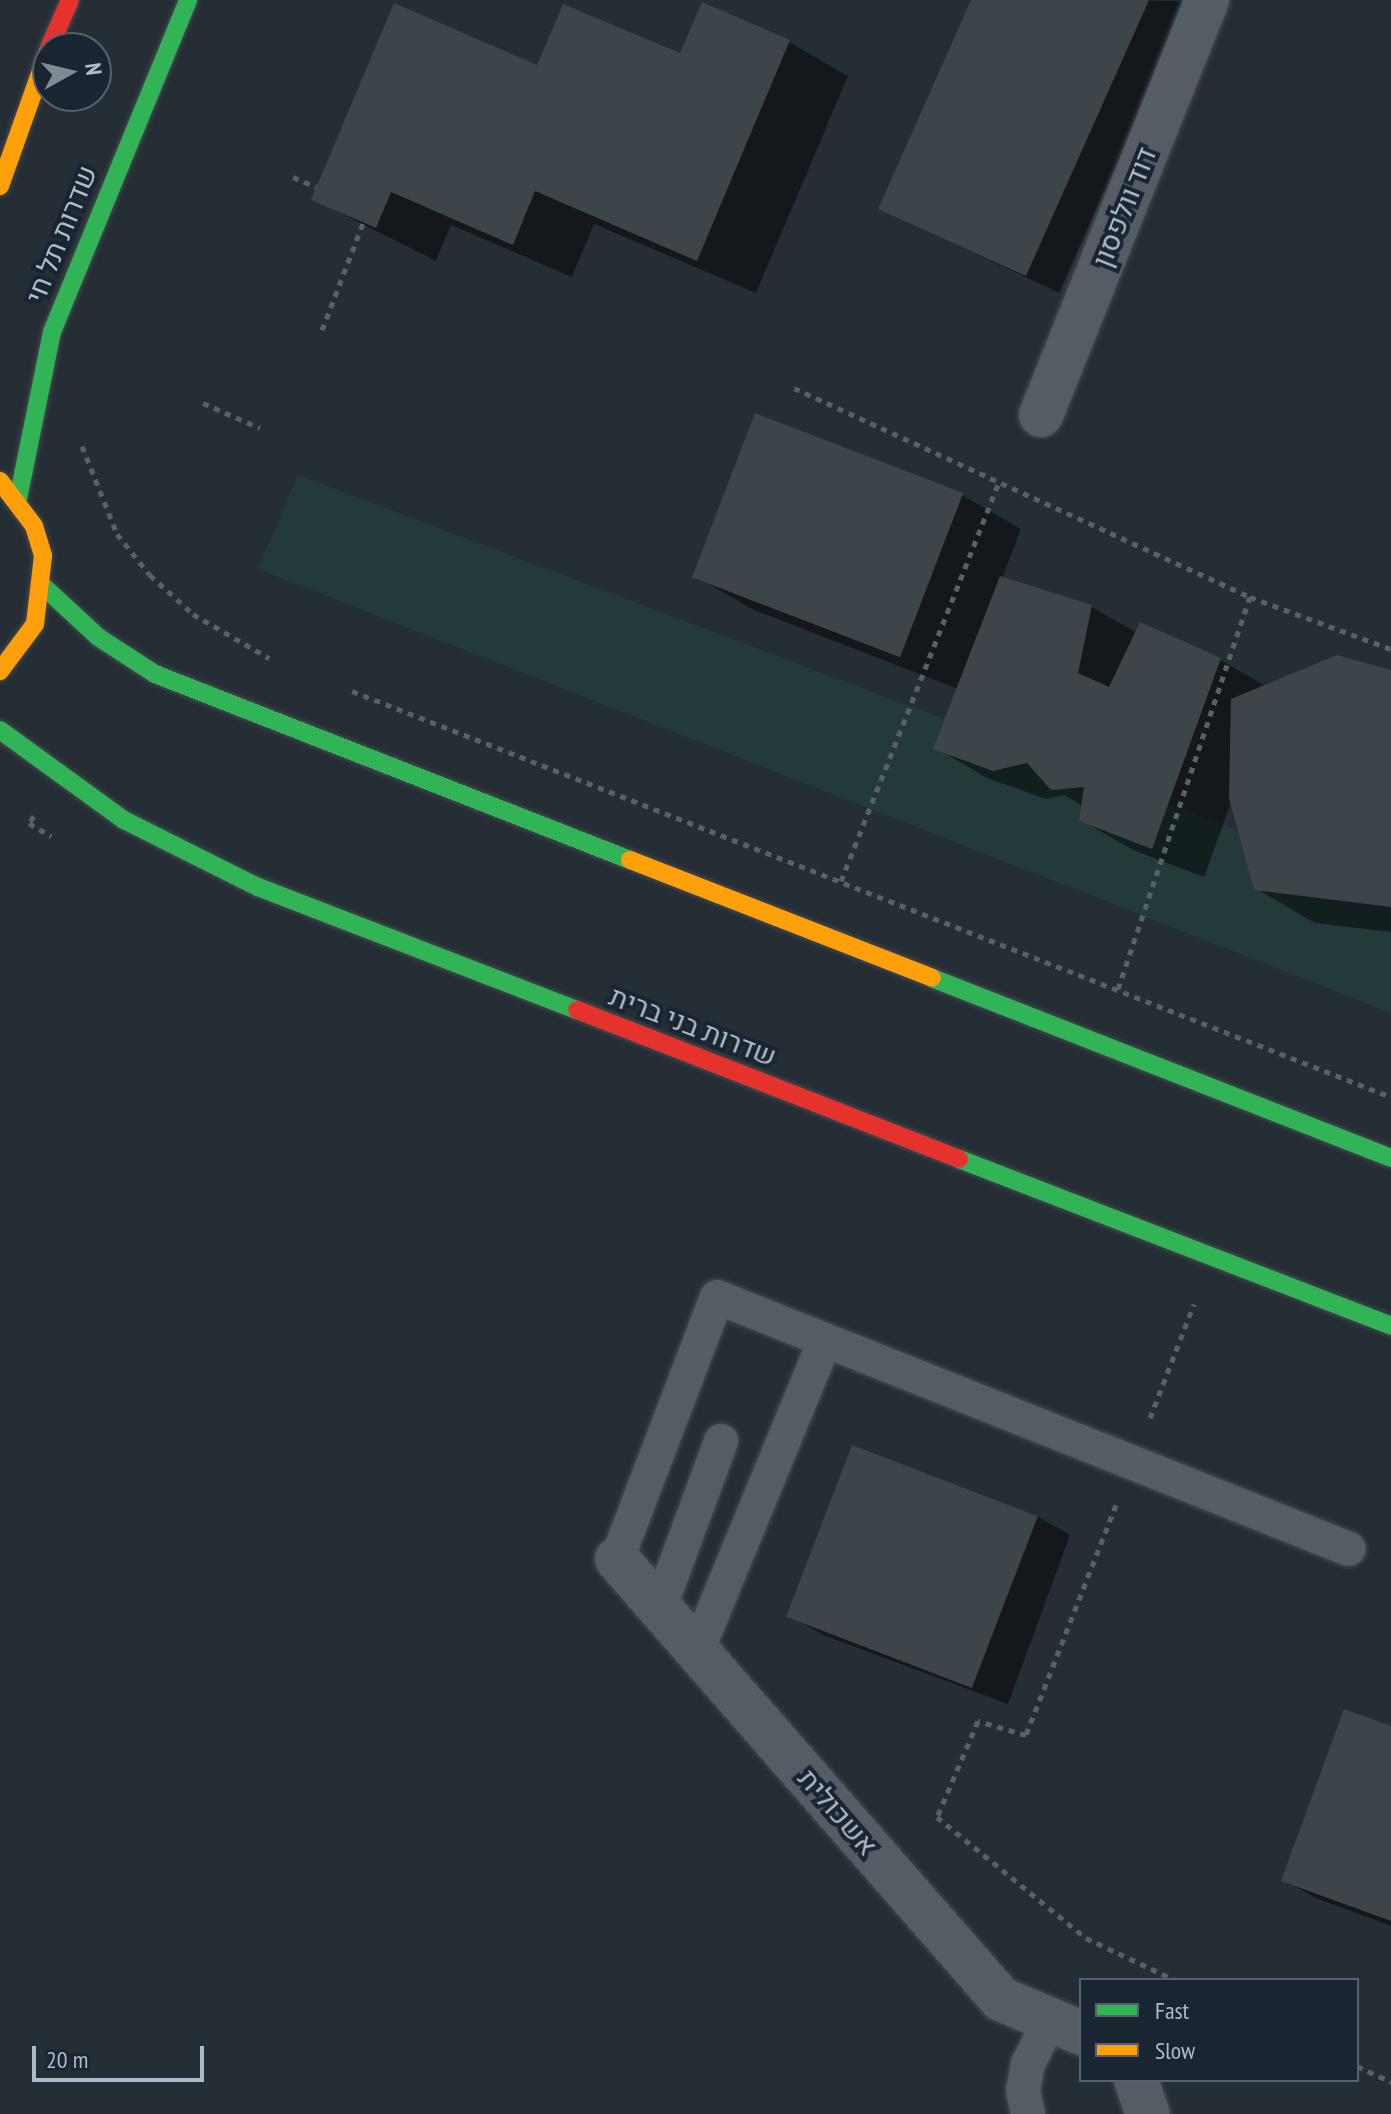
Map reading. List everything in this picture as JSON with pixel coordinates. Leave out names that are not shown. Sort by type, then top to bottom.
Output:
[{"type":"main road","points":[[57,32],[70,0]]},
{"type":"main road","name":"שדרות תל חי","points":[[18,499],[52,332],[188,0]]},
{"type":"main road","points":[[0,186],[32,97]]},
{"type":"main road","points":[[0,481],[18,499],[43,556],[43,586],[35,624],[0,671]]},
{"type":"main road","points":[[43,586],[98,637],[155,674],[1391,1158]]},
{"type":"main road","name":"שדרות בני ברית","points":[[0,730],[124,820],[258,887],[1391,1326]]},
{"type":"street","name":"דוד וולפסון","points":[[1041,415],[1207,0]]},
{"type":"street","name":"אשכולית","points":[[617,1559],[1001,1999],[1066,2026]]},
{"type":"street","points":[[1137,2082],[1148,2114]]},
{"type":"lane","points":[[617,1559],[717,1297],[1131,1465],[1349,1549]]},
{"type":"lane","points":[[697,1651],[825,1340]]},
{"type":"lane","points":[[660,1607],[721,1441]]},
{"type":"lane","points":[[1028,2114],[1023,2091],[1028,2064],[1066,2026]]},
{"type":"path","points":[[293,177],[316,187]]},
{"type":"path","points":[[322,330],[363,223]]},
{"type":"path","points":[[794,388],[1250,597],[1391,649]]},
{"type":"path","points":[[203,403],[260,428]]},
{"type":"path","points":[[86,448],[117,534],[150,575],[193,614],[274,662]]},
{"type":"path","points":[[841,881],[999,481]]},
{"type":"path","points":[[1118,989],[1250,597]]},
{"type":"path","points":[[347,689],[1391,1097]]},
{"type":"path","points":[[1171,1978],[1086,1938],[937,1817],[978,1721],[1026,1735],[1198,1295]]},
{"type":"path","points":[[1359,2067],[1391,2082]]},
{"type":"green space","points":[[298,475],[1391,888],[1391,1013],[258,569]]},
{"type":"building","points":[[971,0],[1149,0],[1026,276],[878,209]]},
{"type":"building","points":[[702,2],[790,40],[697,261],[535,191],[513,245],[391,192],[376,228],[311,200],[394,3],[537,65],[563,4],[680,53]]},
{"type":"building","points":[[755,413],[963,493],[900,657],[692,577]]},
{"type":"building","points":[[1000,576],[1092,605],[1078,673],[1109,687],[1140,622],[1221,658],[1152,849],[1079,821],[1084,787],[1051,790],[1027,763],[993,771],[933,749]]},
{"type":"building","points":[[1337,655],[1391,670],[1391,907],[1254,890],[1229,798],[1231,699]]},
{"type":"building","points":[[852,1445],[1038,1516],[972,1688],[786,1617]]},
{"type":"building","points":[[1344,1709],[1391,1726],[1391,1921],[1281,1881]]},
{"type":"traffic: fast","points":[[18,499],[52,332],[188,0]]},
{"type":"traffic: fast","points":[[43,586],[98,637],[155,674],[630,860]]},
{"type":"traffic: fast","points":[[0,730],[124,820],[258,887],[577,1010]]},
{"type":"traffic: fast","points":[[932,978],[1391,1158]]},
{"type":"traffic: fast","points":[[959,1159],[1391,1326]]},
{"type":"traffic: slow","points":[[0,186],[32,96]]},
{"type":"traffic: slow","points":[[0,481],[34,526],[43,556],[35,624],[0,671]]},
{"type":"traffic: slow","points":[[630,860],[932,978]]},
{"type":"traffic: jam","points":[[56,32],[70,0]]},
{"type":"traffic: jam","points":[[577,1010],[959,1159]]}]
